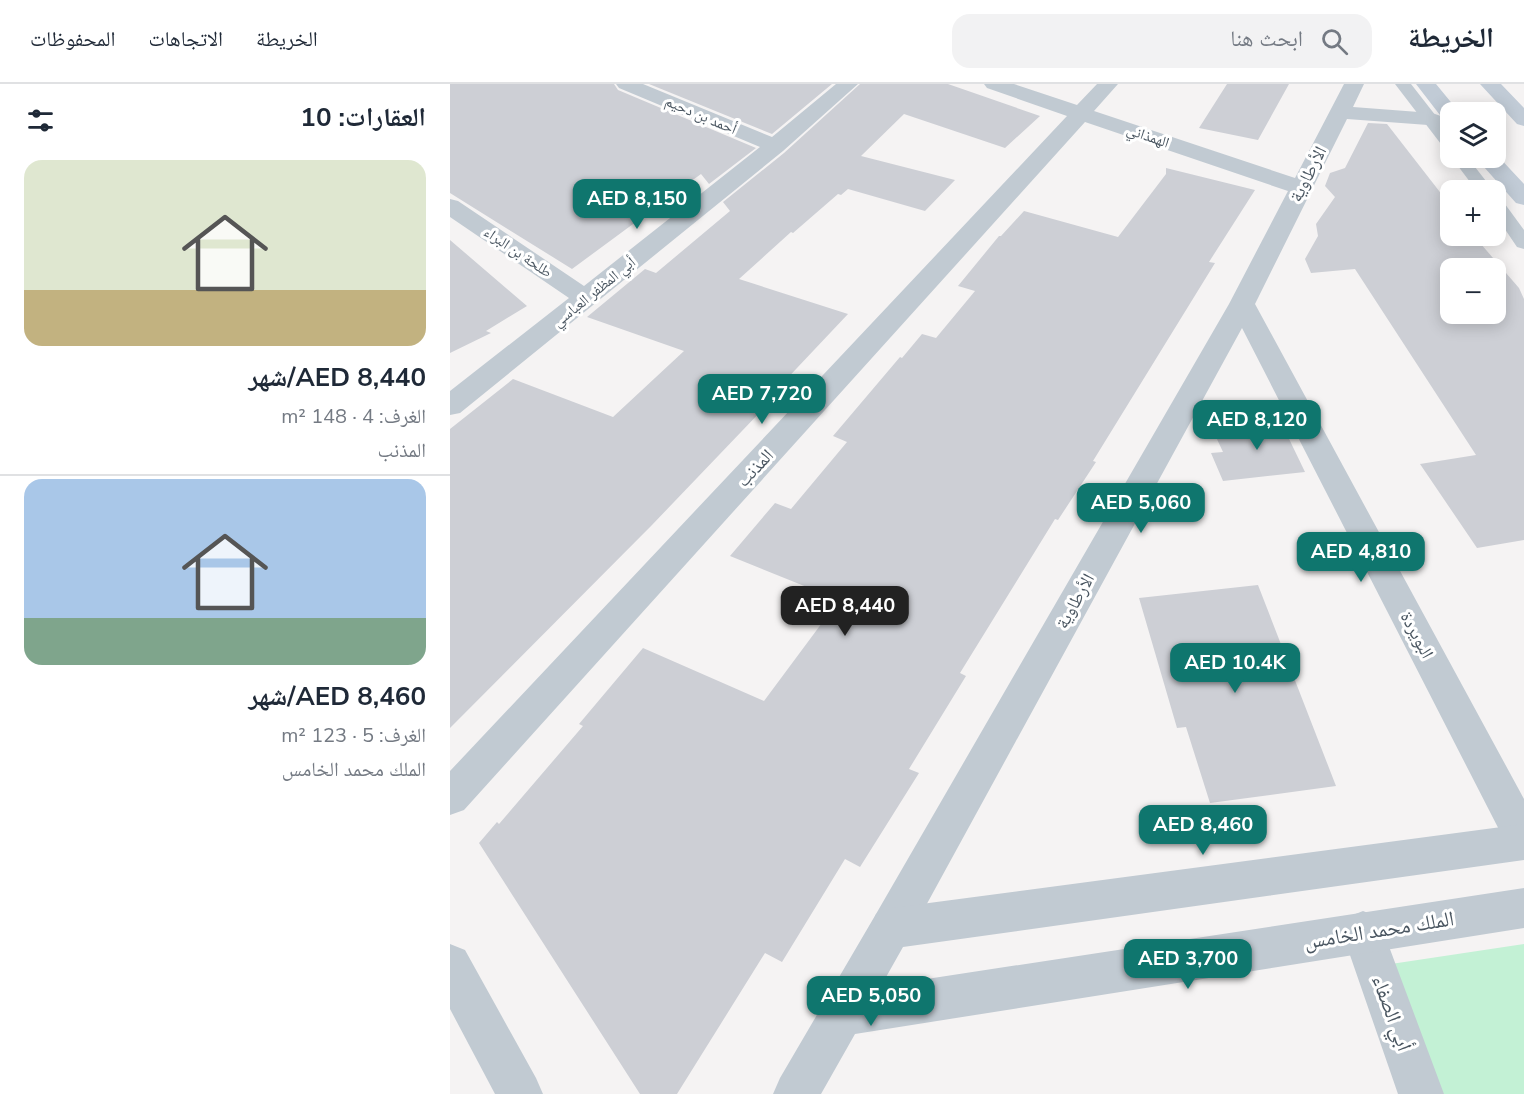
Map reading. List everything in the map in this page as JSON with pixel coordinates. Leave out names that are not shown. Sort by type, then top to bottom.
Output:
[{"type":"main road","points":[[1426,84],[1440,112]]},
{"type":"main road","points":[[1490,84],[1524,120]]},
{"type":"main road","points":[[1496,168],[1524,198]]},
{"type":"street","name":"أحمد بن دحيم","points":[[626,84],[775,146]]},
{"type":"street","name":"أبي المظفر العباسي","points":[[450,406],[775,146],[848,84]]},
{"type":"street","name":"الهمذاني","points":[[994,84],[1301,188]]},
{"type":"street","name":"المذنب","points":[[450,798],[1108,84]]},
{"type":"street","name":"الأرطاوية","points":[[796,1094],[1242,304],[1354,84]]},
{"type":"street","points":[[1403,84],[1440,116]]},
{"type":"street","points":[[1340,112],[1440,120]]},
{"type":"street","points":[[1468,168],[1477,180]]},
{"type":"street","name":"طلحة بن البراء","points":[[455,216],[586,298]]},
{"type":"street","points":[[1506,218],[1524,243]]},
{"type":"street","name":"البويردة","points":[[1242,304],[1524,840]]},
{"type":"street","points":[[891,928],[1524,840]]},
{"type":"street","name":"الملك محمد الخامس","points":[[842,1014],[1524,908]]},
{"type":"street","name":"أبي الصفاء","points":[[1363,932],[1421,1094]]},
{"type":"street","points":[[450,965],[520,1094]]},
{"type":"green space","points":[[1524,944],[1524,1094],[1441,1094],[1391,964]]},
{"type":"building","points":[[450,84],[614,84],[618,90],[756,148],[709,184],[701,174],[572,269],[450,193]]},
{"type":"building","points":[[649,84],[832,84],[772,134]]},
{"type":"building","points":[[860,84],[948,84],[1040,116],[1005,148],[904,114],[861,156],[955,180],[925,211],[848,189],[841,195],[838,194],[793,233],[791,232],[739,279],[848,314],[780,386],[784,387],[652,525],[450,728],[450,429],[513,379],[613,417],[684,351],[587,317],[645,269],[656,273],[730,211],[723,202],[784,153]]},
{"type":"building","points":[[1227,84],[1289,84],[1258,140],[1199,128]]},
{"type":"building","points":[[1368,123],[1387,124],[1440,192],[1440,246],[1483,246],[1493,258],[1440,258],[1440,324],[1506,324],[1506,273],[1519,288],[1524,299],[1524,540],[1477,548],[1420,464],[1476,455],[1355,269],[1311,273],[1305,259],[1318,236],[1316,224],[1335,197],[1325,186],[1330,173],[1345,168]]},
{"type":"building","points":[[1166,168],[1255,190],[1209,262],[1215,263],[1093,461],[1096,462],[1058,520],[1055,519],[960,673],[966,676],[909,769],[919,773],[860,867],[845,859],[782,962],[765,953],[677,1094],[640,1094],[479,843],[497,822],[499,824],[583,726],[579,724],[643,648],[764,701],[839,600],[730,556],[775,503],[791,509],[847,442],[833,436],[922,334],[936,338],[975,291],[958,286],[999,236],[1024,211],[1118,237],[1166,174]]},
{"type":"building","points":[[450,240],[527,306],[486,331],[491,333],[450,353]]},
{"type":"building","points":[[1278,416],[1305,472],[1223,481],[1211,453],[1223,452],[1216,437],[1244,434],[1238,420]]},
{"type":"building","points":[[1258,585],[1336,786],[1210,803],[1186,727],[1177,728],[1139,598]]}]
